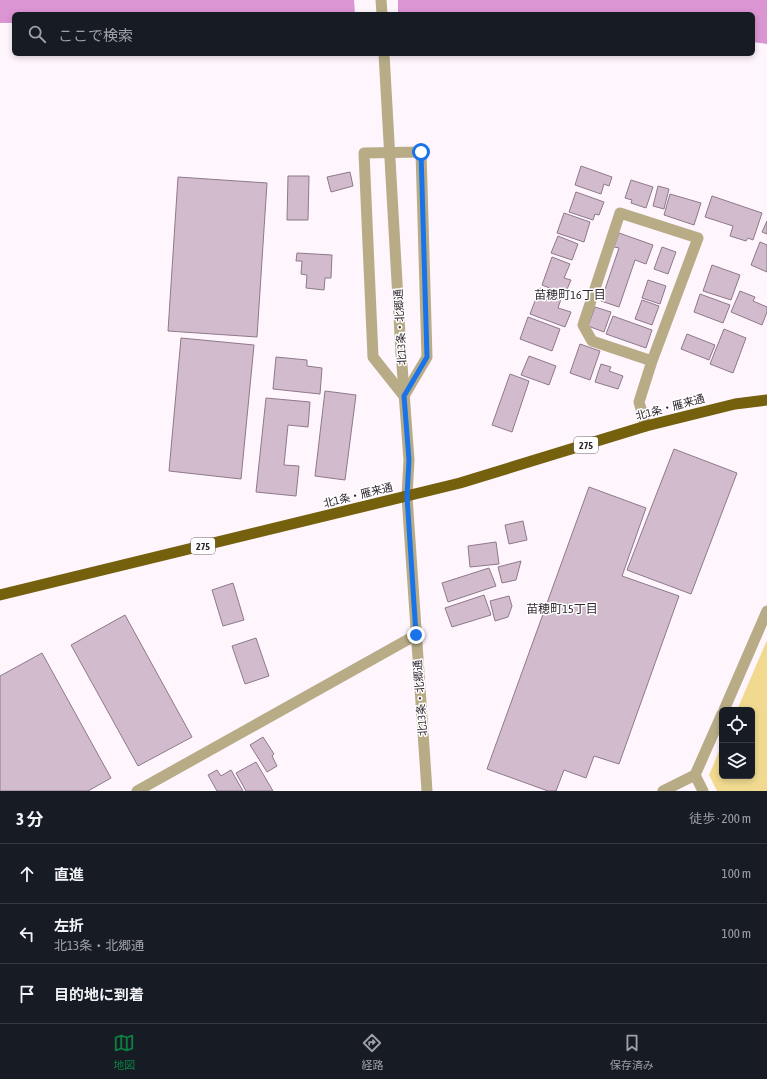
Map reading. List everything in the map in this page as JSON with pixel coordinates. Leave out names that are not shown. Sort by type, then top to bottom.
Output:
[{"type":"highway","name":"北1条・雁来通","points":[[0,595],[460,483],[646,426],[735,404],[767,400]]},
{"type":"street","points":[[382,0],[382,12]]},
{"type":"street","name":"北13条・北郷通","points":[[384,56],[401,352],[409,460],[407,496],[427,791]]},
{"type":"street","points":[[421,152],[427,357],[404,396],[373,357],[364,153],[421,152]]},
{"type":"street","points":[[646,426],[639,402],[652,361],[698,238],[620,213],[583,325],[592,341],[652,361]]},
{"type":"street","points":[[725,707],[767,610]]},
{"type":"street","points":[[137,791],[416,635]]},
{"type":"street","points":[[662,791],[696,775],[719,721]]},
{"type":"street","points":[[696,775],[704,791]]},
{"type":"shaded area","points":[[0,0],[767,0],[767,44],[755,42],[755,12],[12,12],[12,23],[0,23]]},
{"type":"shaded area","points":[[767,640],[767,791],[717,791],[709,775],[719,751],[719,779],[755,779],[755,707],[738,707]]},
{"type":"pier","points":[[354,0],[398,0],[398,12],[355,12]]},
{"type":"building","points":[[581,166],[612,177],[609,186],[604,184],[601,194],[575,185]]},
{"type":"building","points":[[350,172],[353,186],[331,192],[327,177]]},
{"type":"building","points":[[288,176],[309,176],[308,220],[287,220]]},
{"type":"building","points":[[178,177],[267,183],[257,337],[168,331]]},
{"type":"building","points":[[631,180],[653,187],[646,208],[631,203],[632,200],[625,198]]},
{"type":"building","points":[[658,186],[669,189],[664,209],[653,206]]},
{"type":"building","points":[[576,192],[604,202],[599,215],[595,214],[593,220],[569,212]]},
{"type":"building","points":[[670,194],[701,203],[694,225],[664,215]]},
{"type":"building","points":[[712,196],[762,213],[753,240],[748,238],[746,241],[730,236],[733,226],[705,217]]},
{"type":"building","points":[[564,213],[590,222],[584,242],[557,233]]},
{"type":"building","points":[[767,221],[767,234],[762,232]]},
{"type":"building","points":[[619,233],[653,245],[646,264],[635,260],[619,307],[601,301],[619,248],[614,247]]},
{"type":"building","points":[[558,236],[578,244],[572,260],[551,253]]},
{"type":"building","points":[[760,242],[767,245],[767,272],[751,265]]},
{"type":"building","points":[[662,247],[676,252],[668,274],[654,269]]},
{"type":"building","points":[[297,253],[332,255],[331,278],[325,278],[324,290],[306,288],[307,275],[301,274],[302,261],[296,261]]},
{"type":"building","points":[[552,257],[570,264],[564,278],[571,280],[565,294],[542,285]]},
{"type":"building","points":[[712,265],[740,275],[731,300],[703,291]]},
{"type":"building","points":[[648,280],[666,286],[660,304],[642,298]]},
{"type":"building","points":[[540,288],[562,296],[558,308],[571,312],[565,327],[530,314]]},
{"type":"building","points":[[740,291],[755,297],[753,301],[767,307],[767,312],[762,325],[731,312]]},
{"type":"building","points":[[700,294],[730,305],[723,323],[694,312]]},
{"type":"building","points":[[642,300],[659,306],[652,325],[635,319]]},
{"type":"building","points":[[595,307],[611,312],[604,332],[588,326]]},
{"type":"building","points":[[613,316],[652,330],[646,348],[606,334]]},
{"type":"building","points":[[528,317],[560,329],[552,351],[520,339]]},
{"type":"building","points":[[724,329],[746,338],[733,373],[710,364]]},
{"type":"building","points":[[687,334],[715,345],[709,360],[681,349]]},
{"type":"building","points":[[181,338],[254,345],[241,479],[169,471]]},
{"type":"building","points":[[580,344],[600,351],[590,380],[570,373]]},
{"type":"building","points":[[529,356],[556,366],[549,385],[521,375]]},
{"type":"building","points":[[276,357],[307,360],[307,366],[322,368],[320,394],[273,389]]},
{"type":"building","points":[[601,364],[611,367],[609,371],[623,376],[618,389],[595,382]]},
{"type":"building","points":[[510,374],[529,381],[512,432],[492,425]]},
{"type":"building","points":[[325,391],[356,395],[345,480],[315,476]]},
{"type":"building","points":[[266,398],[310,402],[308,427],[288,425],[284,465],[299,466],[296,496],[256,492]]},
{"type":"building","points":[[674,449],[737,473],[691,594],[627,570]]},
{"type":"building","points":[[589,487],[646,508],[622,576],[679,596],[619,764],[594,756],[586,778],[564,770],[556,791],[548,791],[487,769]]},
{"type":"building","points":[[523,521],[527,540],[509,544],[505,525]]},
{"type":"building","points":[[496,542],[499,564],[470,567],[468,546]]},
{"type":"building","points":[[521,561],[516,580],[502,583],[498,567]]},
{"type":"building","points":[[489,568],[496,586],[448,602],[442,583]]},
{"type":"building","points":[[233,583],[244,620],[223,626],[212,590]]},
{"type":"building","points":[[484,595],[491,615],[452,627],[445,608]]},
{"type":"building","points":[[509,596],[512,606],[508,617],[495,621],[490,601]]},
{"type":"building","points":[[125,615],[192,737],[138,766],[71,645]]},
{"type":"building","points":[[256,638],[269,676],[245,684],[232,646]]},
{"type":"building","points":[[42,653],[111,778],[88,791],[0,791],[0,676]]},
{"type":"building","points":[[263,737],[274,754],[272,756],[277,766],[267,772],[250,745]]},
{"type":"building","points":[[256,762],[273,791],[246,791],[236,773]]},
{"type":"building","points":[[217,770],[221,776],[231,770],[243,791],[217,791],[208,775]]},
{"type":"district","name":"苗穂町16丁目","points":[[570,295]]},
{"type":"district","name":"苗穂町15丁目","points":[[562,609]]},
{"type":"route","points":[[416,635],[407,496],[409,460],[404,396],[427,357],[421,152]]}]
